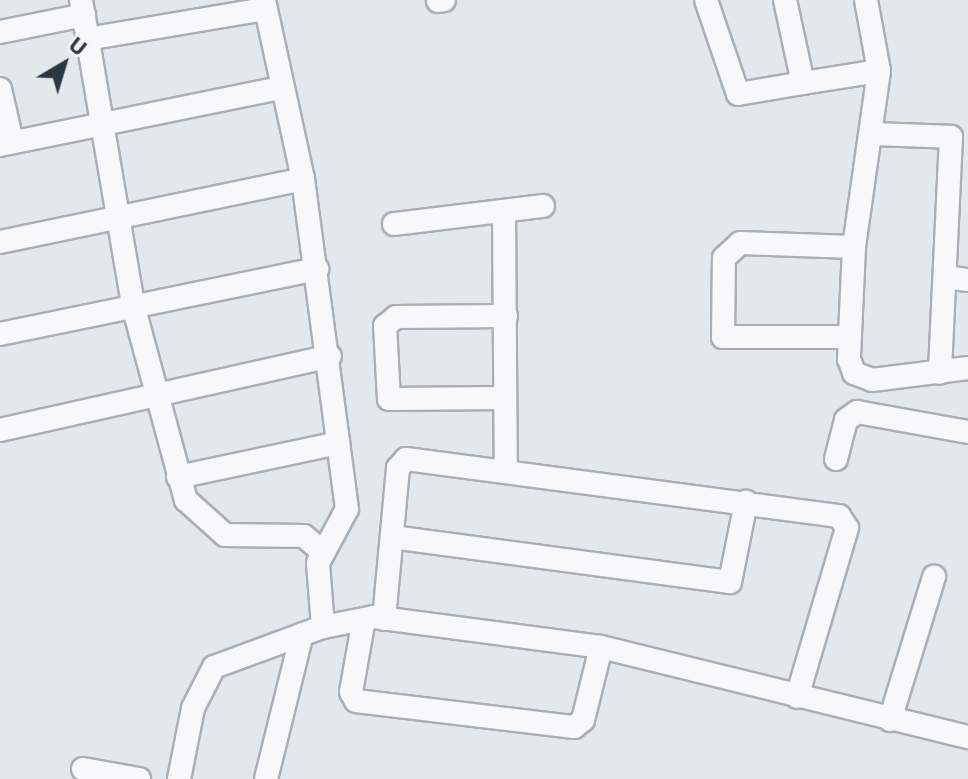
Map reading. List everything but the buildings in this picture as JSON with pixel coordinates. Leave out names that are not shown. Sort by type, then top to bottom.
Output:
[{"type":"street","points":[[438,1],[444,0]]},
{"type":"street","points":[[706,0],[738,94],[879,71]]},
{"type":"street","points":[[785,0],[803,83]]},
{"type":"street","points":[[866,0],[879,71],[854,247],[848,337],[854,373],[872,380],[968,368]]},
{"type":"street","points":[[87,39],[265,4],[303,179],[330,356],[347,509],[321,551],[321,595],[316,626],[266,779]]},
{"type":"street","points":[[0,32],[82,7],[122,218],[134,309],[153,397],[186,500],[225,535],[304,536],[321,551]]},
{"type":"street","points":[[0,89],[6,143],[281,88]]},
{"type":"street","points":[[871,134],[951,137],[960,223],[957,278],[940,373]]},
{"type":"street","points":[[0,242],[303,179]]},
{"type":"street","points":[[394,224],[543,206]]},
{"type":"street","points":[[504,211],[506,469]]},
{"type":"street","points":[[848,337],[723,337],[724,258],[740,243],[854,247]]},
{"type":"street","points":[[0,334],[134,309],[317,269]]},
{"type":"street","points":[[504,398],[389,399],[385,326],[396,317],[506,316]]},
{"type":"street","points":[[0,430],[330,356]]},
{"type":"street","points":[[836,459],[846,420],[857,412],[968,432]]},
{"type":"street","points":[[178,477],[338,443]]},
{"type":"street","points":[[601,647],[580,724],[543,723],[356,701],[351,692],[374,619],[392,537],[398,468],[406,459],[506,469],[746,502],[846,521],[797,697]]},
{"type":"street","points":[[392,537],[730,582],[746,502]]},
{"type":"street","points":[[890,720],[934,577]]},
{"type":"street","points":[[179,779],[193,708],[214,667],[316,626],[374,619],[601,647],[968,737]]},
{"type":"street","points":[[83,769],[139,779]]}]
